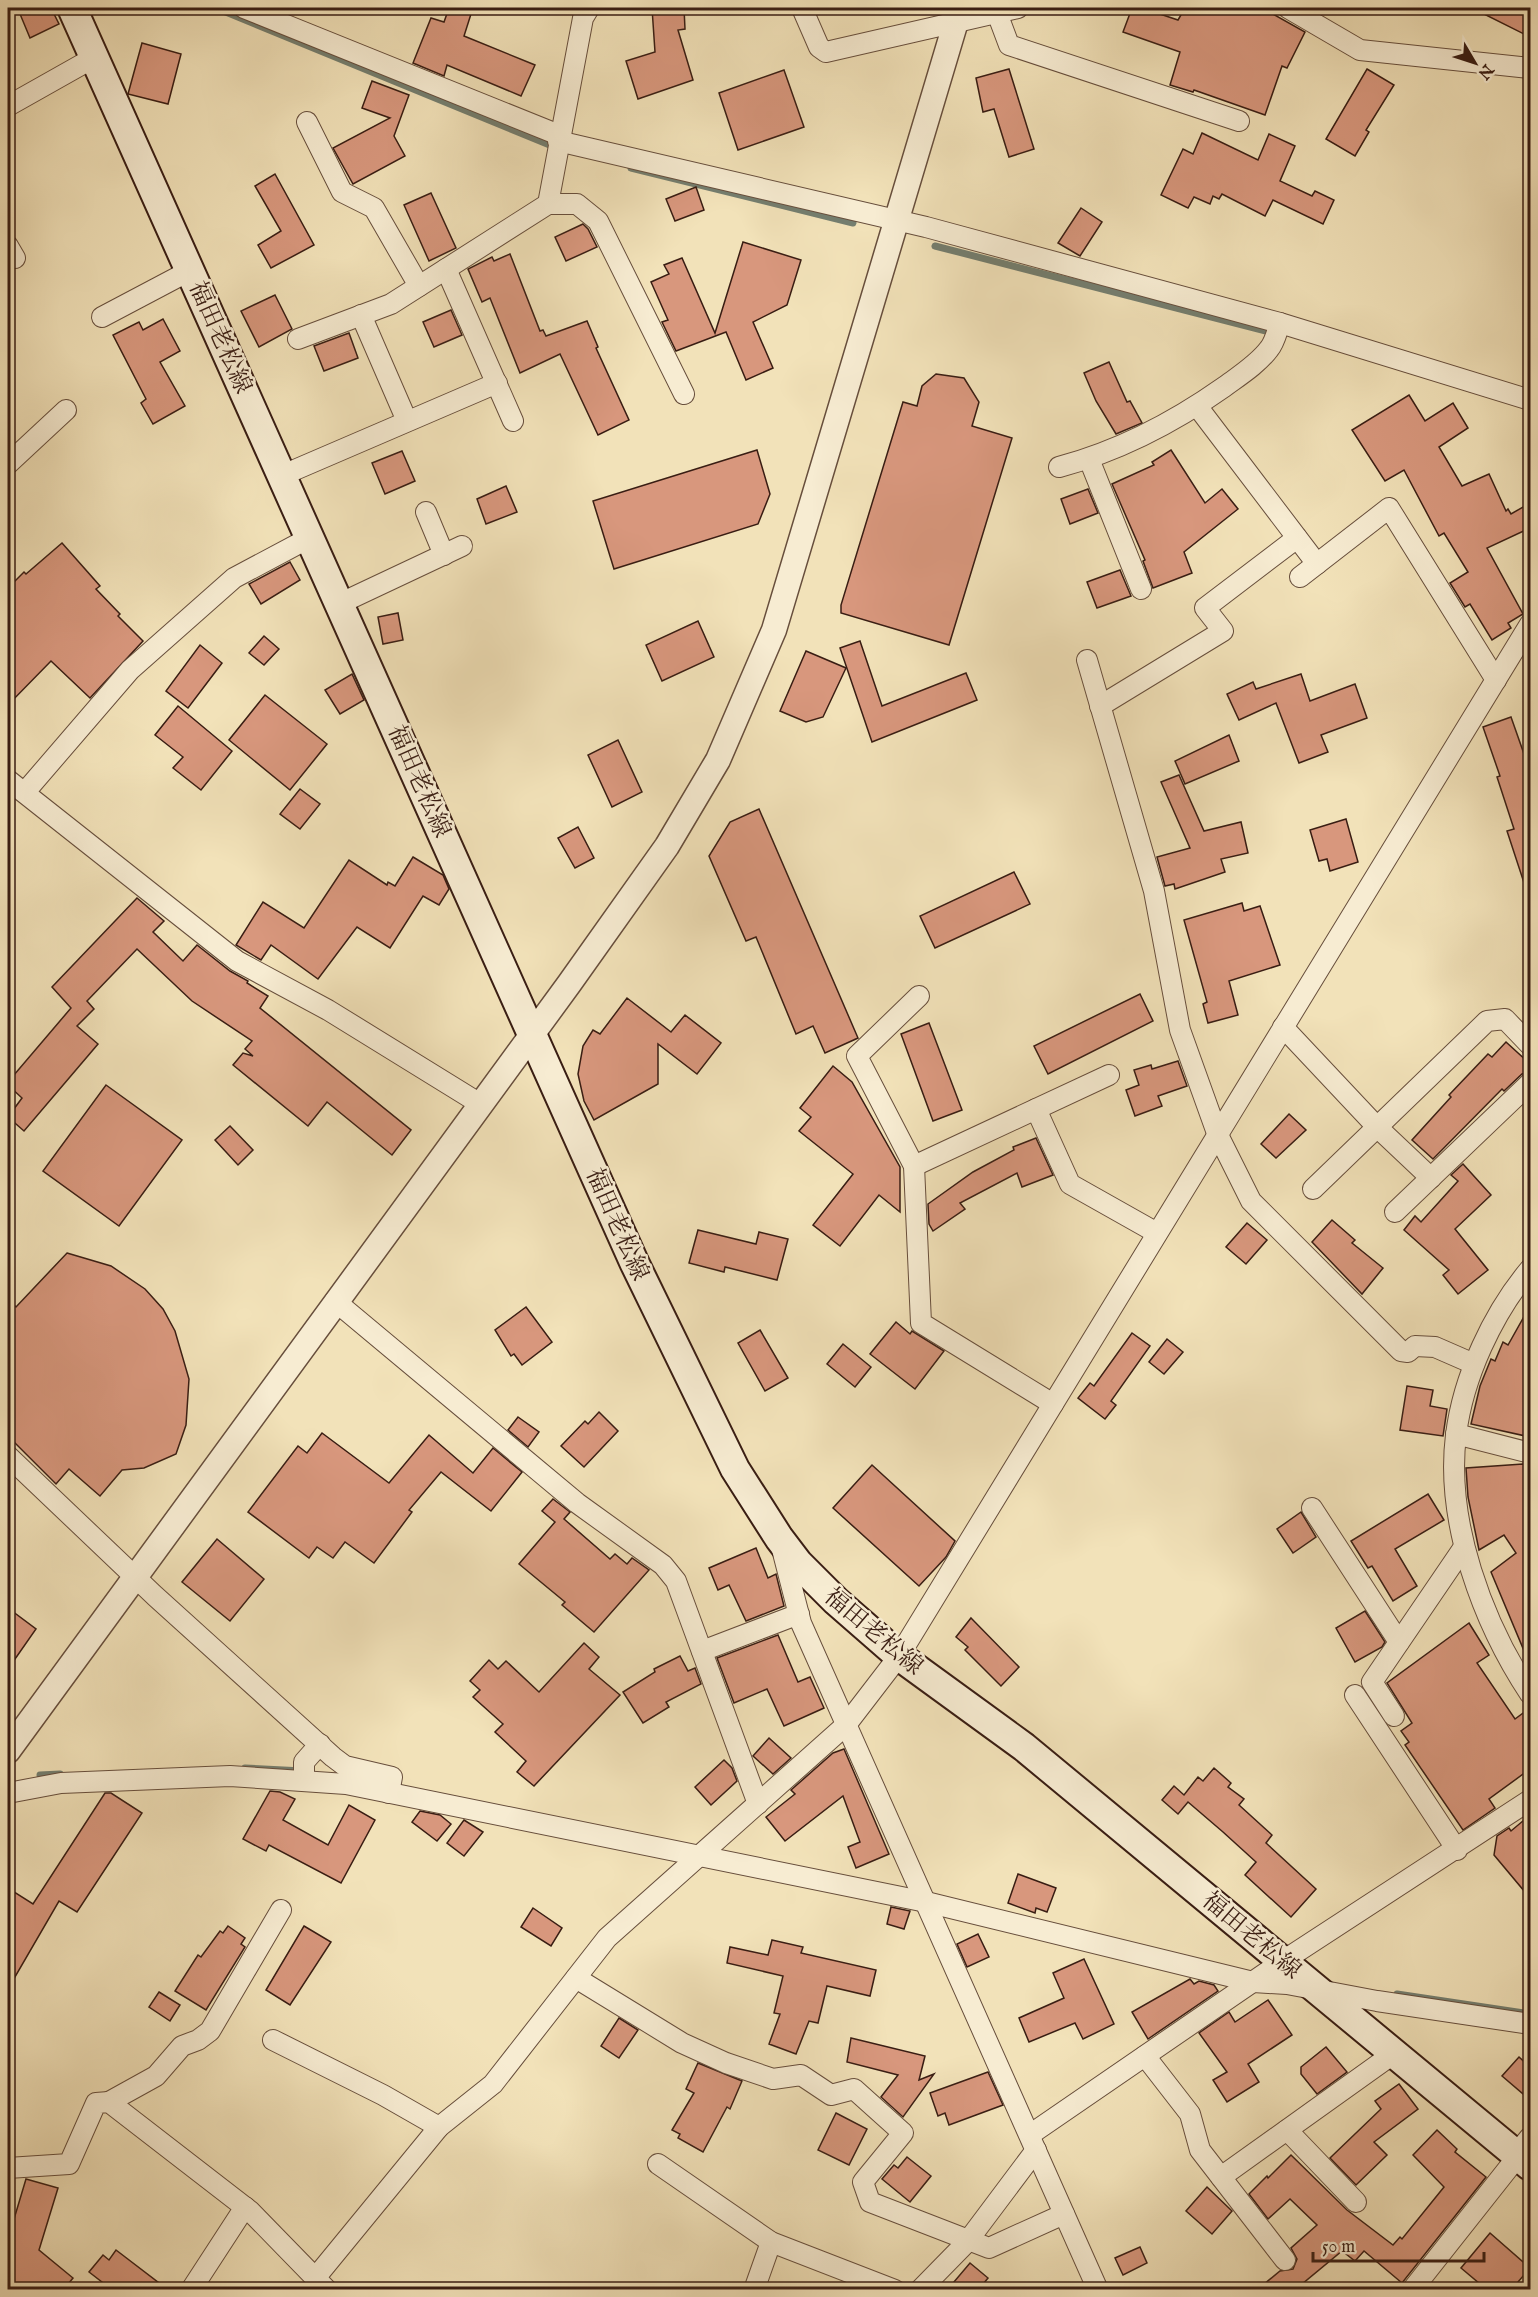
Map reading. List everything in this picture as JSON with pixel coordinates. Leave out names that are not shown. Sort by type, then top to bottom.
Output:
[{"type":"main road","name":"福田老松線","points":[[72,8],[634,1262],[735,1469],[779,1538],[798,1563],[836,1601],[899,1656],[1024,1747],[1318,1989],[1393,2054],[1524,2154]]},
{"type":"street","points":[[243,8],[558,144],[898,220],[1280,323],[1530,400]]},
{"type":"street","points":[[548,204],[583,18],[589,8]]},
{"type":"street","points":[[802,8],[819,47],[826,52],[958,14],[997,13],[1018,8]]},
{"type":"street","points":[[1288,8],[1360,50],[1530,68]]},
{"type":"street","points":[[997,13],[1010,45],[1239,121]]},
{"type":"street","points":[[8,1751],[335,1301],[533,1034],[667,846],[718,760],[774,630],[958,14]]},
{"type":"street","points":[[8,106],[95,57]]},
{"type":"street","points":[[307,122],[342,192],[374,208],[419,286]]},
{"type":"street","points":[[298,339],[391,304],[548,204],[577,204],[598,221],[684,394]]},
{"type":"street","points":[[447,268],[513,421]]},
{"type":"street","points":[[102,317],[191,270]]},
{"type":"street","points":[[361,315],[407,422]]},
{"type":"street","points":[[1059,467],[1089,459],[1139,439],[1197,406],[1241,375],[1270,348],[1280,323]]},
{"type":"street","points":[[283,475],[497,383]]},
{"type":"street","points":[[1197,406],[1317,564]]},
{"type":"street","points":[[8,464],[66,410]]},
{"type":"street","points":[[1089,459],[1141,589]]},
{"type":"street","points":[[1300,577],[1389,508],[1496,680]]},
{"type":"street","points":[[426,512],[444,555]]},
{"type":"street","points":[[25,792],[130,670],[234,578],[311,537]]},
{"type":"street","points":[[1100,706],[1222,631],[1205,608],[1297,538]]},
{"type":"street","points":[[340,603],[462,546]]},
{"type":"street","points":[[109,2102],[245,2207],[321,2283],[439,2127],[493,2084],[607,1938],[630,1915],[702,1855],[846,1725],[899,1656],[1530,624]]},
{"type":"street","points":[[1087,660],[1154,891],[1180,1030],[1217,1133],[1251,1201],[1401,1351],[1408,1352],[1415,1346],[1435,1347],[1474,1364]]},
{"type":"street","points":[[8,780],[237,961],[328,1010],[482,1105]]},
{"type":"street","points":[[919,996],[857,1056],[914,1166],[921,1323],[1053,1404]]},
{"type":"street","points":[[1313,1189],[1487,1022],[1505,1019],[1530,1045]]},
{"type":"street","points":[[1283,1027],[1377,1127],[1431,1178]]},
{"type":"street","points":[[914,1166],[1109,1074]]},
{"type":"street","points":[[1395,1212],[1530,1083]]},
{"type":"street","points":[[1036,1109],[1070,1184],[1157,1233]]},
{"type":"street","points":[[1530,1269],[1502,1307],[1474,1364],[1456,1434],[1456,1479],[1464,1547],[1486,1613],[1508,1658],[1530,1694]]},
{"type":"street","points":[[335,1301],[577,1503],[663,1565],[676,1581],[758,1804]]},
{"type":"street","points":[[1456,1434],[1530,1454]]},
{"type":"street","points":[[8,1456],[134,1576],[345,1766],[392,1777],[388,1792]]},
{"type":"street","points":[[1312,1508],[1399,1642]]},
{"type":"street","points":[[779,1538],[799,1614],[846,1725],[1098,2289]]},
{"type":"street","points":[[1394,1716],[1372,1682],[1464,1547]]},
{"type":"street","points":[[702,1651],[799,1614]]},
{"type":"street","points":[[1355,1695],[1457,1850]]},
{"type":"street","points":[[304,1773],[320,1744]]},
{"type":"street","points":[[8,1793],[61,1783],[304,1773],[926,1902],[1253,1982],[1318,1989],[1377,2001],[1530,2024]]},
{"type":"street","points":[[920,2289],[967,2241],[1034,2142],[1145,2056],[1283,1961],[1457,1850],[1530,1800]]},
{"type":"street","points":[[8,2168],[69,2164],[96,2103],[109,2102],[156,2076],[182,2046],[198,2040],[210,2031],[281,1910]]},
{"type":"street","points":[[576,1978],[682,2043],[726,2063],[773,2079],[801,2075],[831,2094],[854,2089],[903,2133],[863,2182],[870,2202],[989,2248],[1064,2214]]},
{"type":"street","points":[[273,2040],[383,2095],[439,2127]]},
{"type":"street","points":[[1221,2177],[1393,2054]]},
{"type":"street","points":[[1145,2056],[1190,2114],[1193,2135],[1200,2150],[1286,2260]]},
{"type":"street","points":[[1287,2130],[1356,2202]]},
{"type":"street","points":[[1412,2289],[1524,2154]]},
{"type":"street","points":[[658,2164],[771,2242],[895,2289]]},
{"type":"street","points":[[191,2289],[245,2207]]},
{"type":"street","points":[[754,2289],[771,2242]]},
{"type":"building","points":[[34,8],[51,8],[59,24],[30,38],[20,14]]},
{"type":"building","points":[[449,8],[471,14],[464,36],[535,65],[521,96],[447,65],[444,76],[413,63],[431,18],[444,22]]},
{"type":"building","points":[[652,8],[684,8],[685,29],[678,30],[693,80],[638,99],[626,61],[655,52]]},
{"type":"building","points":[[1132,8],[1142,8],[1178,20],[1185,8],[1262,8],[1305,32],[1287,68],[1282,66],[1265,115],[1194,90],[1193,92],[1170,85],[1180,52],[1123,32]]},
{"type":"building","points":[[1472,8],[1519,8],[1530,13],[1530,37]]},
{"type":"building","points":[[142,43],[181,54],[168,104],[128,94]]},
{"type":"building","points":[[1009,69],[1034,149],[1009,157],[994,109],[983,112],[976,78]]},
{"type":"building","points":[[1367,69],[1394,85],[1366,130],[1369,132],[1355,156],[1326,139]]},
{"type":"building","points":[[784,70],[804,127],[738,150],[719,93]]},
{"type":"building","points":[[372,81],[409,95],[394,136],[405,156],[353,184],[333,148],[390,118],[362,108]]},
{"type":"building","points":[[1202,133],[1258,160],[1269,134],[1295,146],[1280,181],[1312,196],[1315,191],[1334,200],[1323,224],[1273,200],[1265,216],[1222,194],[1219,199],[1213,196],[1210,204],[1194,197],[1188,208],[1161,195],[1183,149],[1193,154]]},
{"type":"building","points":[[275,174],[314,245],[271,268],[258,245],[281,231],[255,186]]},
{"type":"building","points":[[696,187],[704,210],[675,221],[666,199]]},
{"type":"building","points":[[431,193],[456,248],[429,261],[404,205]]},
{"type":"building","points":[[1081,208],[1102,222],[1080,256],[1058,243]]},
{"type":"building","points":[[583,224],[597,247],[566,261],[555,237]]},
{"type":"building","points":[[743,242],[801,260],[787,305],[753,322],[773,368],[746,380],[726,332],[676,351],[662,322],[668,320],[651,282],[669,274],[664,265],[682,258],[715,333]]},
{"type":"building","points":[[510,254],[540,331],[543,330],[546,336],[587,321],[598,347],[596,348],[629,420],[598,435],[560,354],[520,373],[490,298],[482,302],[468,269],[492,257],[494,261]]},
{"type":"building","points":[[275,295],[292,329],[259,347],[241,311]]},
{"type":"building","points":[[451,310],[462,335],[434,347],[423,322]]},
{"type":"building","points":[[163,319],[180,351],[160,362],[185,406],[153,424],[141,403],[146,399],[113,335],[139,322],[143,330]]},
{"type":"building","points":[[349,333],[358,358],[324,371],[314,346]]},
{"type":"building","points":[[1109,362],[1127,402],[1130,401],[1142,423],[1116,434],[1096,401],[1084,373]]},
{"type":"building","points":[[936,374],[964,378],[979,402],[972,426],[1012,438],[949,645],[841,613],[841,605],[903,402],[917,406],[922,386]]},
{"type":"building","points":[[1409,395],[1425,421],[1453,403],[1468,428],[1439,447],[1462,486],[1489,474],[1506,511],[1508,509],[1511,514],[1530,503],[1530,528],[1487,548],[1523,614],[1508,623],[1511,628],[1492,640],[1470,604],[1465,607],[1450,583],[1468,572],[1444,533],[1439,536],[1404,470],[1385,481],[1352,430]]},
{"type":"building","points":[[757,450],[770,494],[758,524],[614,569],[593,501]]},
{"type":"building","points":[[1171,450],[1205,503],[1222,489],[1238,509],[1184,552],[1192,573],[1153,588],[1143,561],[1145,560],[1112,484],[1154,465],[1152,462]]},
{"type":"building","points":[[402,451],[415,481],[385,494],[372,463]]},
{"type":"building","points":[[506,486],[517,512],[486,524],[477,499]]},
{"type":"building","points":[[1088,489],[1098,513],[1070,524],[1061,499]]},
{"type":"building","points":[[62,543],[100,586],[96,589],[120,614],[118,616],[143,641],[90,698],[51,661],[8,705],[8,588],[24,572],[26,574]]},
{"type":"building","points":[[290,562],[300,580],[261,604],[249,584]]},
{"type":"building","points":[[1120,570],[1131,596],[1097,608],[1087,582]]},
{"type":"building","points":[[398,613],[403,640],[383,644],[378,617]]},
{"type":"building","points":[[698,621],[714,657],[662,681],[646,645]]},
{"type":"building","points":[[264,636],[279,649],[264,665],[249,653]]},
{"type":"building","points":[[860,641],[882,706],[966,673],[977,700],[872,742],[840,648]]},
{"type":"building","points":[[200,645],[222,663],[188,708],[166,691]]},
{"type":"building","points":[[806,651],[846,668],[823,717],[806,722],[780,711]]},
{"type":"building","points":[[352,674],[364,700],[340,714],[325,690]]},
{"type":"building","points":[[1301,674],[1310,701],[1355,684],[1367,718],[1321,735],[1328,752],[1299,763],[1276,703],[1239,720],[1227,694],[1253,682],[1256,689]]},
{"type":"building","points":[[265,695],[327,744],[290,790],[229,740]]},
{"type":"building","points":[[178,706],[232,751],[201,790],[173,768],[183,757],[155,735]]},
{"type":"building","points":[[1511,717],[1530,771],[1530,892],[1527,892],[1507,831],[1514,829],[1497,777],[1500,776],[1483,727]]},
{"type":"building","points":[[1229,735],[1239,761],[1185,784],[1175,761]]},
{"type":"building","points":[[618,740],[642,792],[612,807],[588,755]]},
{"type":"building","points":[[1179,775],[1204,831],[1241,822],[1248,853],[1221,859],[1225,872],[1175,889],[1174,884],[1165,886],[1157,857],[1190,848],[1161,782]]},
{"type":"building","points":[[300,789],[320,804],[300,829],[280,814]]},
{"type":"building","points":[[759,809],[858,1038],[825,1053],[813,1026],[796,1034],[756,937],[746,941],[709,856],[730,822]]},
{"type":"building","points":[[1346,819],[1358,862],[1330,871],[1327,859],[1319,861],[1310,830]]},
{"type":"building","points":[[578,827],[594,858],[575,868],[558,838]]},
{"type":"building","points":[[413,857],[443,875],[449,889],[439,905],[423,896],[390,948],[357,927],[318,979],[271,945],[261,960],[236,945],[263,902],[304,928],[349,860],[387,885],[388,882],[395,886]]},
{"type":"building","points":[[1014,872],[1030,904],[935,948],[920,916]]},
{"type":"building","points":[[137,898],[164,921],[153,932],[183,961],[197,945],[230,971],[248,981],[247,983],[268,996],[260,1008],[411,1130],[392,1155],[327,1102],[308,1126],[233,1065],[243,1053],[253,1056],[245,1049],[252,1041],[192,1001],[137,949],[87,1001],[94,1009],[77,1026],[98,1044],[24,1131],[8,1117],[22,1098],[8,1085],[8,1082],[71,1008],[52,987]]},
{"type":"building","points":[[1242,903],[1244,911],[1260,906],[1280,965],[1229,981],[1238,1015],[1208,1023],[1203,1004],[1207,1002],[1184,920]]},
{"type":"building","points":[[1140,994],[1153,1021],[1048,1074],[1034,1046]]},
{"type":"building","points":[[627,998],[671,1032],[685,1015],[721,1043],[697,1074],[658,1044],[658,1084],[594,1120],[584,1101],[578,1074],[583,1046],[593,1030],[600,1034]]},
{"type":"building","points":[[929,1023],[962,1110],[933,1121],[901,1034]]},
{"type":"building","points":[[1506,1042],[1530,1064],[1530,1071],[1522,1074],[1504,1091],[1502,1089],[1433,1159],[1412,1140],[1451,1097],[1449,1095],[1488,1054],[1492,1057]]},
{"type":"building","points":[[1178,1061],[1187,1086],[1158,1096],[1162,1106],[1135,1116],[1126,1090],[1139,1085],[1134,1070],[1151,1065],[1152,1069]]},
{"type":"building","points":[[833,1066],[852,1082],[900,1167],[900,1212],[879,1195],[840,1246],[813,1225],[853,1174],[799,1131],[811,1117],[800,1108]]},
{"type":"building","points":[[106,1085],[182,1140],[119,1226],[43,1171]]},
{"type":"building","points":[[1289,1114],[1306,1130],[1276,1158],[1261,1144]]},
{"type":"building","points":[[230,1126],[253,1150],[238,1165],[215,1140]]},
{"type":"building","points":[[1036,1138],[1053,1175],[1022,1187],[1017,1173],[960,1203],[965,1209],[933,1231],[929,1224],[928,1204],[973,1172],[1014,1150],[1013,1147]]},
{"type":"building","points":[[1463,1164],[1491,1195],[1455,1229],[1488,1270],[1458,1294],[1443,1275],[1449,1270],[1404,1230],[1415,1216],[1421,1222],[1458,1181],[1451,1175]]},
{"type":"building","points":[[1332,1220],[1355,1240],[1352,1243],[1383,1268],[1362,1294],[1312,1242]]},
{"type":"building","points":[[1247,1223],[1267,1240],[1246,1264],[1226,1247]]},
{"type":"building","points":[[698,1230],[756,1244],[759,1232],[788,1239],[777,1280],[725,1267],[724,1272],[689,1263]]},
{"type":"building","points":[[67,1253],[111,1266],[145,1289],[163,1309],[175,1331],[189,1379],[186,1425],[176,1454],[144,1468],[122,1470],[100,1496],[69,1469],[56,1484],[8,1436],[8,1299],[16,1307]]},
{"type":"building","points":[[1530,1306],[1530,1437],[1471,1424],[1480,1386],[1491,1359],[1495,1361],[1503,1342],[1508,1345]]},
{"type":"building","points":[[526,1307],[552,1342],[522,1365],[514,1354],[511,1356],[495,1330]]},
{"type":"building","points":[[896,1322],[910,1334],[912,1331],[944,1351],[915,1389],[870,1354]]},
{"type":"building","points":[[760,1330],[788,1378],[765,1391],[738,1343]]},
{"type":"building","points":[[1132,1333],[1150,1346],[1111,1401],[1116,1405],[1105,1419],[1078,1398],[1090,1383],[1094,1386]]},
{"type":"building","points":[[1167,1339],[1183,1352],[1164,1374],[1149,1362]]},
{"type":"building","points":[[843,1344],[871,1367],[855,1387],[827,1364]]},
{"type":"building","points":[[1407,1386],[1433,1390],[1430,1406],[1447,1409],[1443,1436],[1400,1430]]},
{"type":"building","points":[[599,1412],[618,1431],[584,1467],[561,1446],[585,1421],[588,1424]]},
{"type":"building","points":[[518,1417],[539,1432],[528,1447],[508,1430]]},
{"type":"building","points":[[322,1433],[389,1483],[429,1435],[473,1473],[493,1448],[522,1472],[491,1511],[441,1472],[409,1510],[412,1512],[374,1563],[345,1542],[333,1558],[317,1547],[309,1558],[248,1512],[298,1446],[307,1453]]},
{"type":"building","points":[[872,1465],[955,1541],[946,1557],[919,1586],[833,1508]]},
{"type":"building","points":[[1530,1465],[1530,1665],[1491,1572],[1516,1553],[1504,1535],[1479,1550],[1468,1497],[1466,1468]]},
{"type":"building","points":[[1428,1494],[1444,1520],[1395,1549],[1417,1586],[1393,1601],[1372,1566],[1368,1568],[1351,1541]]},
{"type":"building","points":[[553,1499],[570,1512],[564,1519],[610,1559],[615,1554],[627,1564],[632,1558],[649,1570],[594,1632],[562,1605],[565,1602],[519,1564],[555,1522],[542,1511]]},
{"type":"building","points":[[1301,1512],[1316,1537],[1293,1553],[1277,1529]]},
{"type":"building","points":[[217,1539],[264,1579],[230,1621],[182,1582]]},
{"type":"building","points":[[756,1548],[768,1578],[776,1574],[784,1606],[746,1621],[729,1585],[718,1590],[709,1568]]},
{"type":"building","points":[[8,1608],[36,1629],[8,1669]]},
{"type":"building","points":[[1365,1611],[1385,1642],[1382,1647],[1355,1662],[1336,1628]]},
{"type":"building","points":[[971,1618],[1019,1667],[1001,1686],[965,1650],[968,1647],[956,1637]]},
{"type":"building","points":[[1469,1623],[1489,1655],[1477,1663],[1515,1719],[1530,1708],[1530,1769],[1489,1799],[1495,1808],[1463,1830],[1405,1745],[1409,1742],[1401,1731],[1412,1723],[1387,1683]]},
{"type":"building","points":[[778,1635],[798,1682],[810,1677],[824,1708],[784,1726],[767,1689],[734,1703],[717,1658]]},
{"type":"building","points":[[584,1643],[599,1657],[589,1669],[620,1695],[534,1786],[517,1772],[526,1761],[495,1732],[503,1724],[473,1697],[480,1690],[470,1681],[489,1660],[498,1669],[506,1661],[539,1692]]},
{"type":"building","points":[[680,1656],[688,1671],[695,1668],[701,1684],[666,1702],[669,1707],[643,1723],[623,1692],[655,1672],[654,1669]]},
{"type":"building","points":[[769,1738],[791,1758],[773,1774],[753,1756]]},
{"type":"building","points":[[844,1749],[889,1854],[856,1868],[848,1847],[860,1842],[843,1796],[785,1841],[766,1817],[795,1794],[791,1790],[833,1753]]},
{"type":"building","points":[[724,1760],[732,1768],[737,1781],[711,1805],[695,1787]]},
{"type":"building","points":[[1214,1768],[1231,1783],[1228,1787],[1244,1799],[1239,1805],[1272,1835],[1266,1843],[1316,1889],[1291,1917],[1245,1875],[1256,1862],[1223,1832],[1188,1802],[1178,1814],[1162,1800],[1174,1786],[1184,1795],[1198,1777],[1203,1781]]},
{"type":"building","points":[[270,1791],[280,1792],[295,1799],[283,1820],[328,1845],[349,1805],[375,1820],[341,1883],[269,1845],[266,1851],[243,1839]]},
{"type":"building","points":[[105,1793],[111,1793],[142,1813],[77,1912],[59,1901],[8,1989],[8,1888],[33,1904]]},
{"type":"building","points":[[420,1811],[440,1815],[451,1824],[437,1841],[412,1822]]},
{"type":"building","points":[[1530,1815],[1530,1898],[1494,1855],[1497,1836],[1509,1828],[1511,1831]]},
{"type":"building","points":[[464,1820],[483,1832],[464,1856],[447,1843]]},
{"type":"building","points":[[1018,1874],[1056,1888],[1047,1912],[1036,1908],[1035,1913],[1008,1903]]},
{"type":"building","points":[[891,1907],[910,1911],[904,1929],[887,1924]]},
{"type":"building","points":[[533,1908],[562,1928],[551,1946],[521,1927]]},
{"type":"building","points":[[228,1926],[245,1938],[241,1944],[245,1947],[206,2010],[175,1991],[198,1955],[201,1957],[220,1931],[223,1933]]},
{"type":"building","points":[[304,1926],[331,1942],[290,2005],[266,1990]]},
{"type":"building","points":[[978,1934],[989,1957],[967,1967],[957,1944]]},
{"type":"building","points":[[772,1940],[803,1947],[801,1953],[876,1970],[870,1996],[827,1986],[818,2023],[809,2021],[796,2054],[769,2044],[780,2014],[774,2013],[783,1976],[727,1963],[730,1947],[768,1955]]},
{"type":"building","points":[[1084,1959],[1114,2024],[1083,2039],[1075,2023],[1029,2042],[1019,2018],[1064,1998],[1053,1973]]},
{"type":"building","points":[[1190,1979],[1194,1984],[1199,1981],[1214,1985],[1218,1991],[1148,2039],[1132,2012]]},
{"type":"building","points":[[159,1992],[180,2005],[170,2021],[149,2007]]},
{"type":"building","points":[[1268,2000],[1292,2035],[1248,2064],[1259,2082],[1227,2102],[1213,2080],[1227,2072],[1199,2033],[1229,2012],[1235,2022]]},
{"type":"building","points":[[619,2018],[638,2030],[619,2058],[601,2046]]},
{"type":"building","points":[[851,2038],[925,2056],[919,2080],[934,2074],[903,2117],[881,2097],[898,2075],[847,2062]]},
{"type":"building","points":[[1326,2047],[1347,2072],[1317,2094],[1301,2074],[1301,2067]]},
{"type":"building","points":[[1519,2057],[1530,2067],[1530,2100],[1502,2076]]},
{"type":"building","points":[[698,2063],[742,2081],[730,2109],[727,2107],[703,2152],[678,2138],[680,2134],[672,2130],[694,2093],[686,2089]]},
{"type":"building","points":[[988,2072],[1003,2105],[949,2125],[945,2113],[938,2116],[930,2093]]},
{"type":"building","points":[[1399,2084],[1418,2109],[1374,2142],[1387,2155],[1356,2185],[1330,2158],[1381,2109],[1375,2101]]},
{"type":"building","points":[[836,2113],[867,2129],[849,2165],[818,2150]]},
{"type":"building","points":[[1437,2130],[1457,2149],[1455,2152],[1486,2177],[1402,2283],[1364,2251],[1355,2261],[1342,2251],[1296,2289],[1258,2289],[1280,2271],[1293,2269],[1297,2259],[1291,2248],[1317,2225],[1290,2199],[1268,2219],[1249,2194],[1267,2176],[1268,2178],[1291,2155],[1347,2210],[1393,2245],[1400,2237],[1402,2239],[1444,2187],[1413,2155]]},
{"type":"building","points":[[907,2157],[931,2176],[910,2202],[882,2179],[894,2165],[898,2168]]},
{"type":"building","points":[[26,2179],[58,2188],[39,2250],[73,2278],[64,2289],[8,2289],[8,2239]]},
{"type":"building","points":[[1207,2187],[1232,2211],[1212,2234],[1186,2211]]},
{"type":"building","points":[[1490,2233],[1530,2268],[1512,2289],[1486,2289],[1461,2268]]},
{"type":"building","points":[[1140,2247],[1147,2263],[1123,2275],[1115,2258]]},
{"type":"building","points":[[116,2250],[167,2289],[111,2289],[89,2272],[103,2255],[109,2260]]},
{"type":"building","points":[[970,2263],[988,2278],[979,2289],[948,2289]]},
{"type":"waterway","points":[[216,8],[557,148]]},
{"type":"waterway","points":[[631,168],[853,223]]},
{"type":"waterway","points":[[935,246],[1266,331]]},
{"type":"waterway","points":[[245,1768],[303,1771]]},
{"type":"waterway","points":[[40,1775],[60,1774]]},
{"type":"waterway","points":[[1397,1994],[1530,2014]]}]
